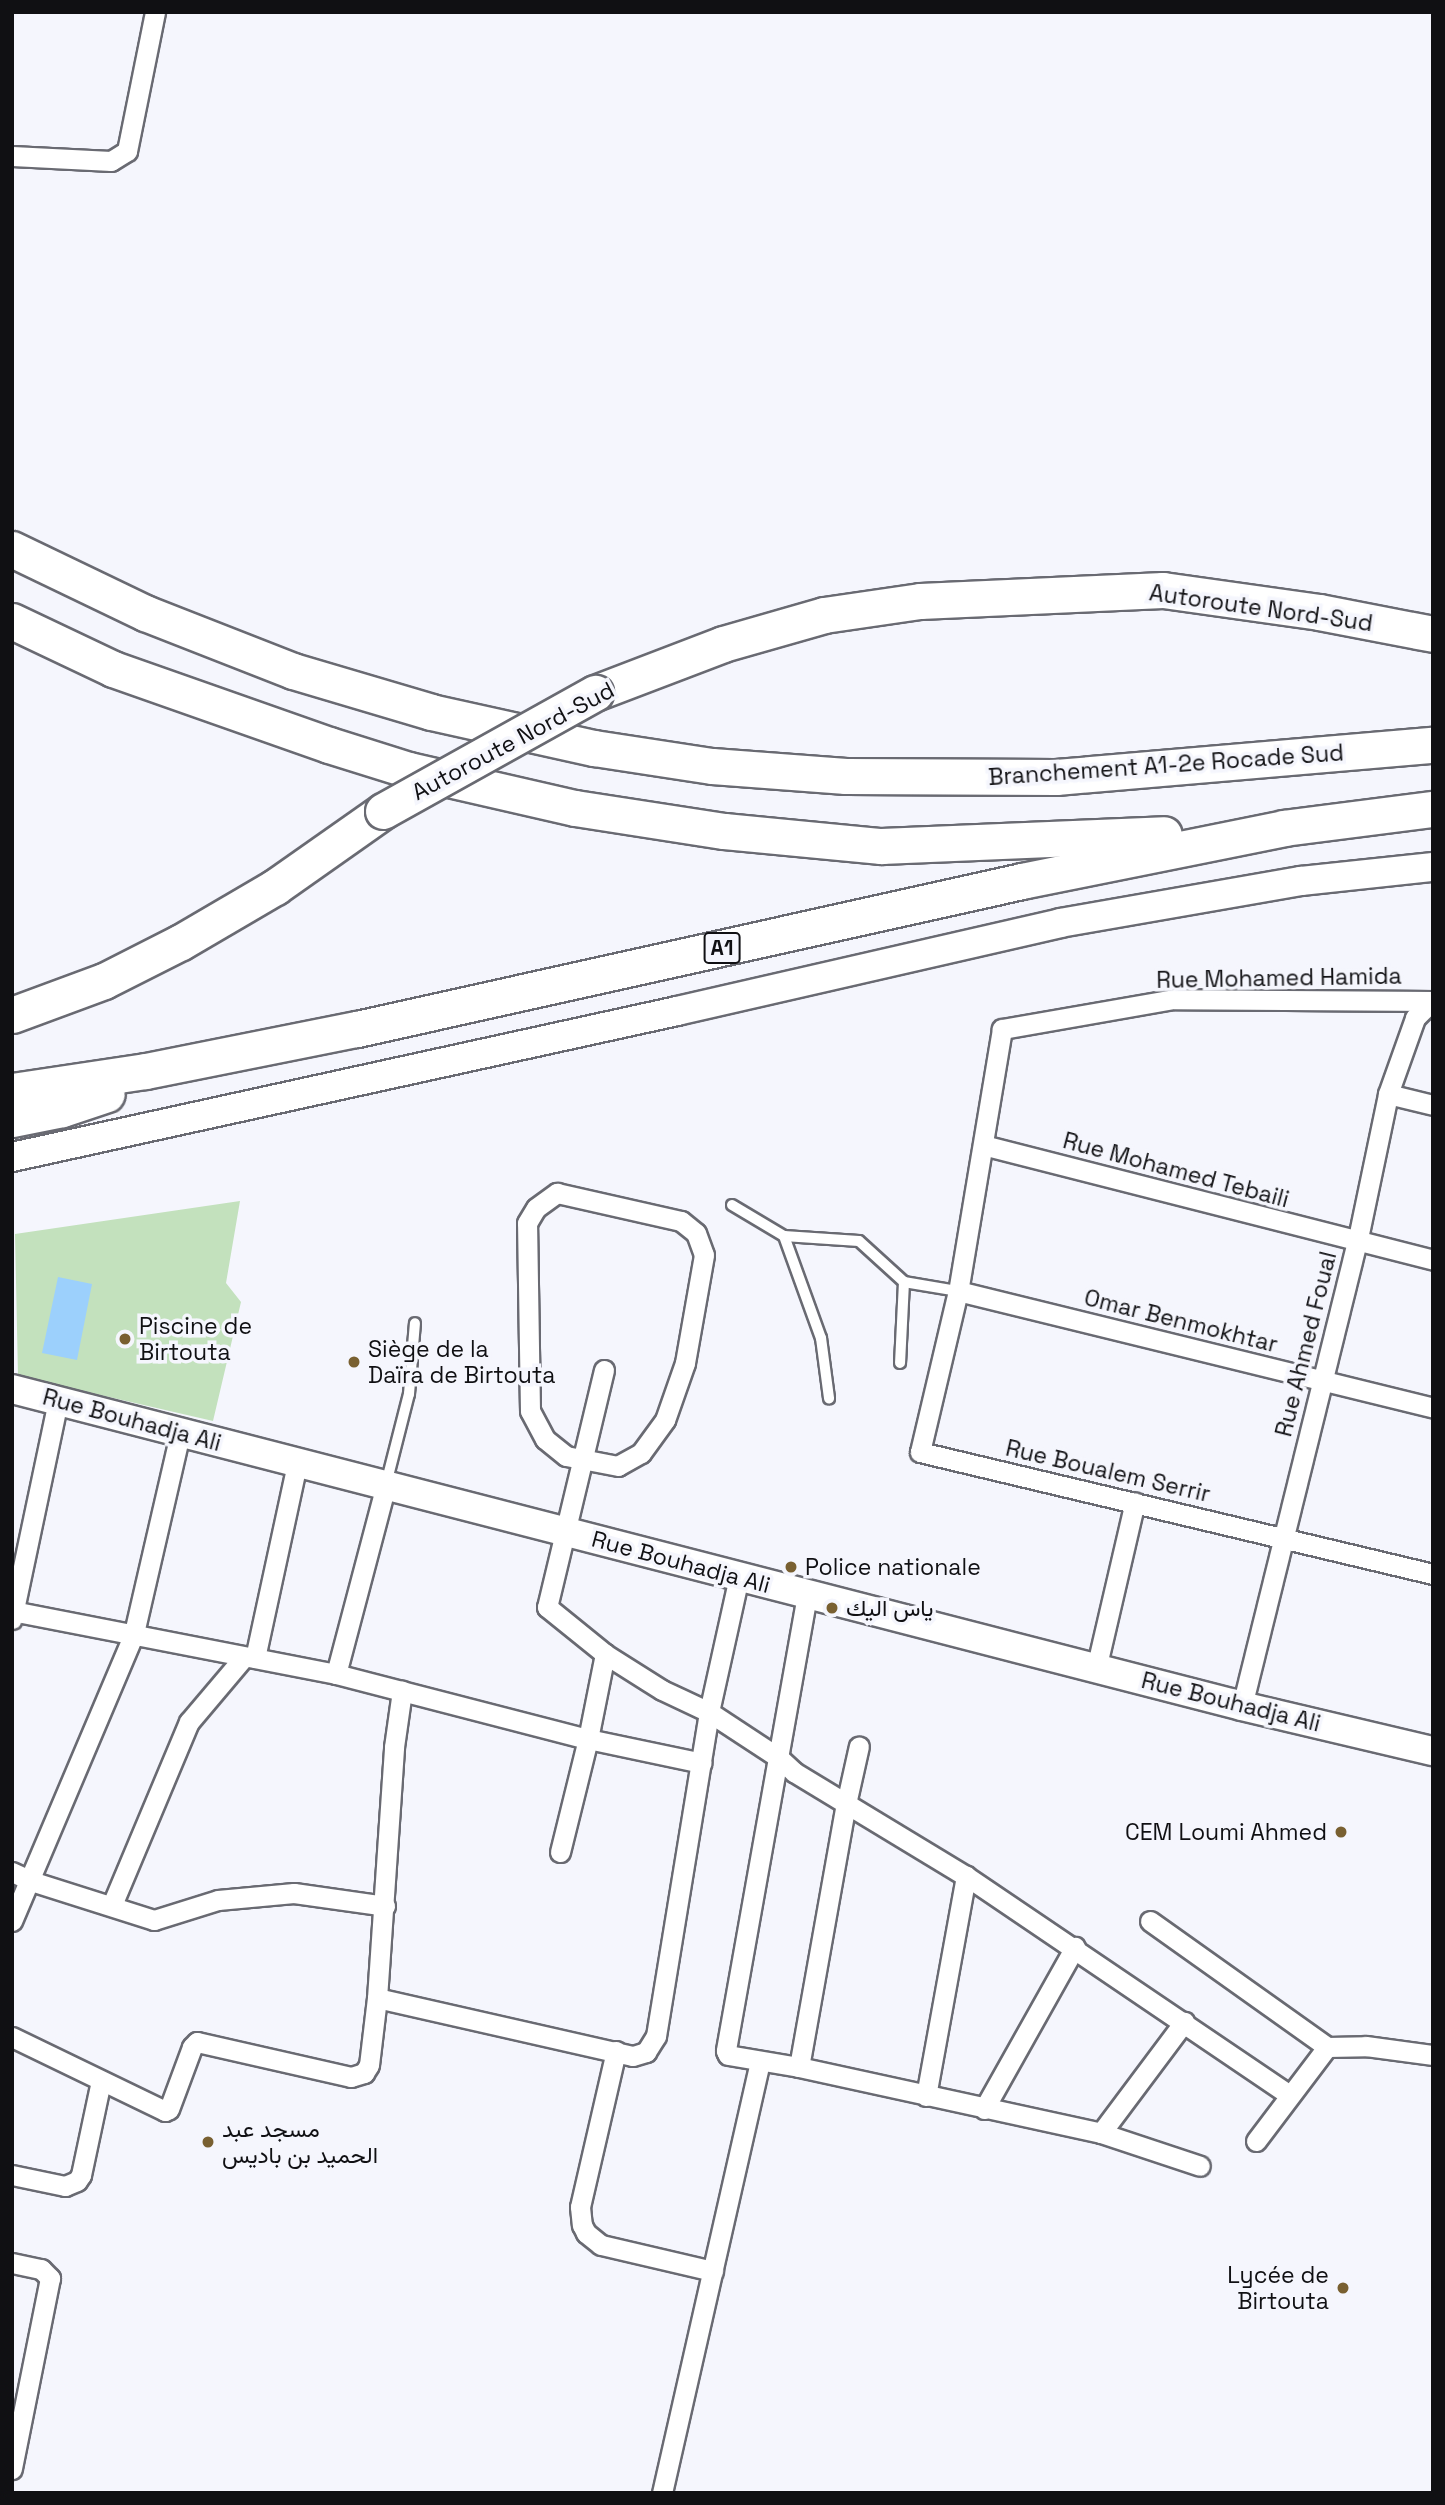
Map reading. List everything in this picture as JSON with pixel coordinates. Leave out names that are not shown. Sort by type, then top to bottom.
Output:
[{"type":"highway","name":"Branchement A1-2e Rocade Sud","points":[[12,550],[145,613],[293,671],[431,712],[594,748],[712,765],[846,776],[1056,777],[1433,745]]},
{"type":"highway","name":"Autoroute Nord-Sud","points":[[12,1015],[104,981],[181,942],[275,887],[383,811],[595,692],[723,644],[824,615],[920,601],[1163,590],[1320,612],[1433,634]]},
{"type":"highway","points":[[12,621],[113,669],[291,733],[409,770],[575,808],[724,831],[881,846],[1284,828]]},
{"type":"highway","name":"A1","points":[[12,1091],[223,1056],[371,1026],[1022,881],[1284,828],[1433,809]]},
{"type":"highway","points":[[12,1119],[62,1108],[223,1056]]},
{"type":"main road","points":[[12,1157],[611,1026],[1060,923],[1301,881],[1433,867]]},
{"type":"main road","name":"Rue Bouhadja Ali","points":[[12,1389],[1096,1669],[1433,1751]]},
{"type":"street","points":[[12,156],[111,161],[127,150],[155,12]]},
{"type":"street","name":"Rue Mohamed Hamida","points":[[983,1145],[1002,1029],[1174,999],[1433,1001]]},
{"type":"street","name":"Rue Ahmed Foual","points":[[1242,1706],[1357,1243],[1388,1094],[1415,1018],[1433,1001]]},
{"type":"street","points":[[1388,1094],[1433,1105]]},
{"type":"street","points":[[958,1291],[983,1145]]},
{"type":"street","name":"Rue Mohamed Tebaili","points":[[983,1145],[1357,1243],[1433,1260]]},
{"type":"street","points":[[557,1193],[681,1221],[696,1233],[704,1255],[685,1363],[665,1420],[641,1453],[618,1466],[582,1461],[566,1456],[545,1439],[530,1411],[527,1223],[536,1208],[557,1193]]},
{"type":"street","name":"Omar Benmokhtar","points":[[958,1291],[1433,1408]]},
{"type":"street","name":"Rue Boualem Serrir","points":[[958,1291],[920,1452],[1433,1574]]},
{"type":"street","points":[[604,1370],[547,1607],[605,1654],[662,1690],[709,1712],[779,1758],[794,1772],[966,1876],[1075,1947],[1289,2095]]},
{"type":"street","points":[[58,1400],[13,1614],[134,1633],[336,1674],[588,1739],[702,1763]]},
{"type":"street","points":[[12,1921],[134,1633],[180,1434]]},
{"type":"street","points":[[112,1905],[190,1722],[249,1658],[298,1463]]},
{"type":"street","points":[[336,1674],[386,1485]]},
{"type":"street","points":[[1096,1669],[1135,1502]]},
{"type":"street","points":[[377,1998],[640,2055],[655,2043],[709,1712],[739,1577]]},
{"type":"street","points":[[807,1595],[726,2051],[733,2057],[799,2067],[1101,2133],[1200,2166]]},
{"type":"street","points":[[559,1852],[588,1739],[605,1654]]},
{"type":"street","points":[[12,2037],[165,2111],[169,2109],[192,2047],[197,2042],[351,2077],[364,2073],[369,2065],[377,1998],[394,1747],[402,1691]]},
{"type":"street","points":[[799,2067],[846,1804],[859,1746]]},
{"type":"street","points":[[12,1872],[31,1881],[154,1920],[218,1900],[295,1893],[385,1906]]},
{"type":"street","points":[[926,2096],[966,1876]]},
{"type":"street","points":[[1150,1921],[1327,2047],[1366,2046],[1433,2055]]},
{"type":"street","points":[[984,2109],[1075,1947]]},
{"type":"street","points":[[1101,2133],[1184,2022]]},
{"type":"street","points":[[1256,2141],[1327,2047]]},
{"type":"street","points":[[616,2051],[580,2207],[582,2225],[593,2240],[601,2245],[713,2271]]},
{"type":"street","points":[[662,2493],[760,2062]]},
{"type":"street","points":[[12,2175],[65,2186],[77,2181],[82,2175],[101,2081]]},
{"type":"street","points":[[12,2263],[41,2269],[50,2278],[12,2469]]},
{"type":"lane","points":[[732,1205],[784,1236],[859,1241],[904,1282],[958,1291]]},
{"type":"lane","points":[[784,1236],[821,1338],[829,1398]]},
{"type":"lane","points":[[900,1363],[904,1282]]},
{"type":"lane","points":[[386,1485],[409,1394],[415,1323]]},
{"type":"green space","name":"Piscine de Birtouta","points":[[240,1201],[226,1283],[241,1302],[213,1421],[18,1376],[15,1234]]},
{"type":"water","points":[[58,1277],[92,1284],[77,1360],[42,1353]]},
{"type":"place","name":"Piscine de Birtouta","points":[[125,1339]]},
{"type":"place","name":"Siège de la Daïra de Birtouta","points":[[354,1362]]},
{"type":"place","name":"Police nationale","points":[[791,1567]]},
{"type":"place","name":"ياس اليك","points":[[832,1608]]},
{"type":"place","name":"CEM Loumi Ahmed","points":[[1341,1832]]},
{"type":"place","name":"مسجد عبد الحميد بن باديس","points":[[208,2142]]},
{"type":"place","name":"Lycée de Birtouta","points":[[1343,2288]]}]
